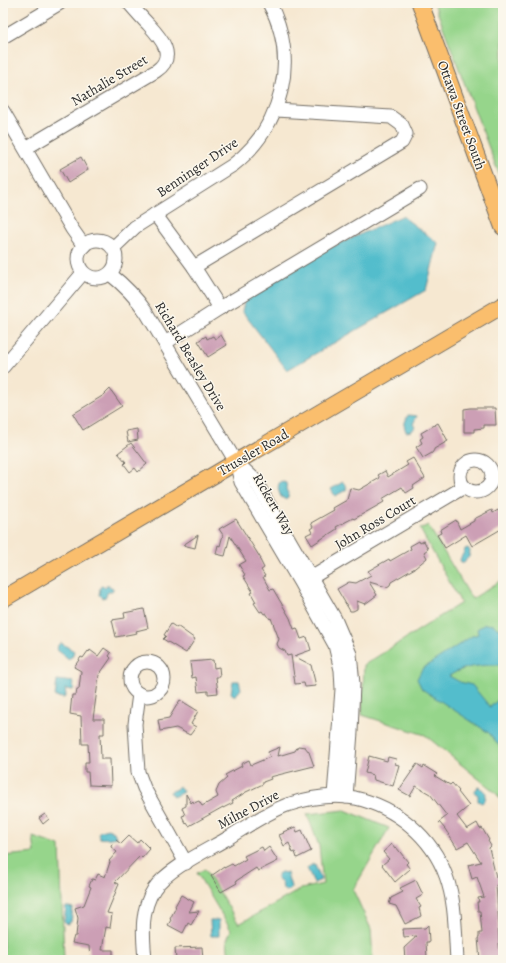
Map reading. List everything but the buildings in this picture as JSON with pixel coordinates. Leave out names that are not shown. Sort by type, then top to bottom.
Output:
[{"type":"main road","name":"Ottawa Street South","points":[[420,3],[503,227]]},
{"type":"main road","name":"Trussler Road","points":[[3,599],[503,305]]},
{"type":"street","points":[[3,37],[60,3]]},
{"type":"street","name":"Nathalie Street","points":[[26,148],[156,71],[161,66],[166,58],[165,45],[129,3]]},
{"type":"street","name":"Benninger Drive","points":[[112,248],[135,227],[241,159],[263,134],[276,110],[283,83],[285,60],[280,28],[270,3]]},
{"type":"street","points":[[194,267],[402,142],[406,134],[402,124],[391,117],[276,110]]},
{"type":"street","points":[[3,111],[72,229],[84,246]]},
{"type":"street","points":[[165,343],[220,308],[420,189]]},
{"type":"street","points":[[155,214],[194,267],[220,308]]},
{"type":"street","points":[[92,241],[106,243],[112,248],[116,261],[110,274],[96,278],[84,273],[79,266],[78,258],[80,251],[84,246],[92,241]]},
{"type":"street","points":[[3,367],[84,273]]},
{"type":"street","name":"Richard Beasley Drive","points":[[110,274],[125,285],[136,298],[165,343],[236,462]]},
{"type":"street","name":"Rickert Way","points":[[236,462],[241,482],[306,581],[335,645],[341,670],[342,689],[340,797]]},
{"type":"street","name":"John Ross Court","points":[[306,581],[464,487]]},
{"type":"street","points":[[139,694],[135,724],[138,772],[144,788],[186,863]]},
{"type":"street","name":"Milne Drive","points":[[145,960],[144,915],[148,901],[154,889],[161,882],[186,863],[275,810],[311,798],[340,797],[364,801],[386,809],[404,820],[420,834],[437,856],[447,878],[453,903],[457,960]]},
{"type":"green space","points":[[434,3],[503,3],[503,185]]},
{"type":"green space","points":[[428,525],[472,599],[503,579],[503,803],[496,793],[425,735],[362,715],[364,665],[461,603],[420,529]]},
{"type":"green space","points":[[345,810],[389,828],[353,890],[371,929],[373,960],[229,960],[227,940],[231,930],[197,873],[205,869],[239,924],[301,889],[323,884],[319,846],[307,814]]},
{"type":"green space","points":[[33,837],[60,846],[64,960],[3,960],[3,856],[35,853]]},
{"type":"water","points":[[402,216],[438,243],[426,290],[287,370],[242,311],[245,299],[293,264]]},
{"type":"water","points":[[408,415],[417,416],[413,424],[415,427],[412,431],[406,432],[404,425]]},
{"type":"water","points":[[281,481],[286,483],[288,497],[286,499],[281,497],[279,491],[278,487]]},
{"type":"water","points":[[343,482],[347,488],[346,490],[335,496],[331,489]]},
{"type":"water","points":[[468,548],[470,551],[469,557],[464,562],[461,562],[460,560],[465,549]]},
{"type":"water","points":[[107,585],[113,588],[113,590],[107,593],[106,597],[102,598],[99,595],[100,588],[101,586],[105,587]]},
{"type":"water","points":[[485,624],[494,625],[503,630],[503,665],[468,668],[455,672],[449,676],[460,682],[472,685],[490,707],[503,693],[503,750],[489,733],[422,689],[417,679],[422,669],[472,636],[478,634],[477,629]]},
{"type":"water","points":[[61,643],[74,651],[72,657],[69,659],[57,650],[58,645]]},
{"type":"water","points":[[57,680],[74,682],[73,690],[65,689],[66,695],[64,698],[55,697]]},
{"type":"water","points":[[233,681],[239,681],[241,689],[236,695],[231,693]]},
{"type":"water","points":[[180,787],[183,792],[173,797],[170,792]]},
{"type":"water","points":[[478,787],[486,793],[485,800],[482,803],[478,801],[478,795],[474,792]]},
{"type":"water","points":[[108,829],[114,832],[116,837],[100,838],[98,834],[100,831]]},
{"type":"water","points":[[313,864],[313,866],[315,865],[321,880],[314,883],[307,868]]},
{"type":"water","points":[[281,872],[287,873],[291,887],[289,890],[286,891],[283,889],[282,883],[277,879],[278,874]]},
{"type":"water","points":[[66,907],[73,908],[71,922],[67,924],[64,921]]},
{"type":"water","points":[[210,920],[219,920],[219,936],[211,936]]}]
